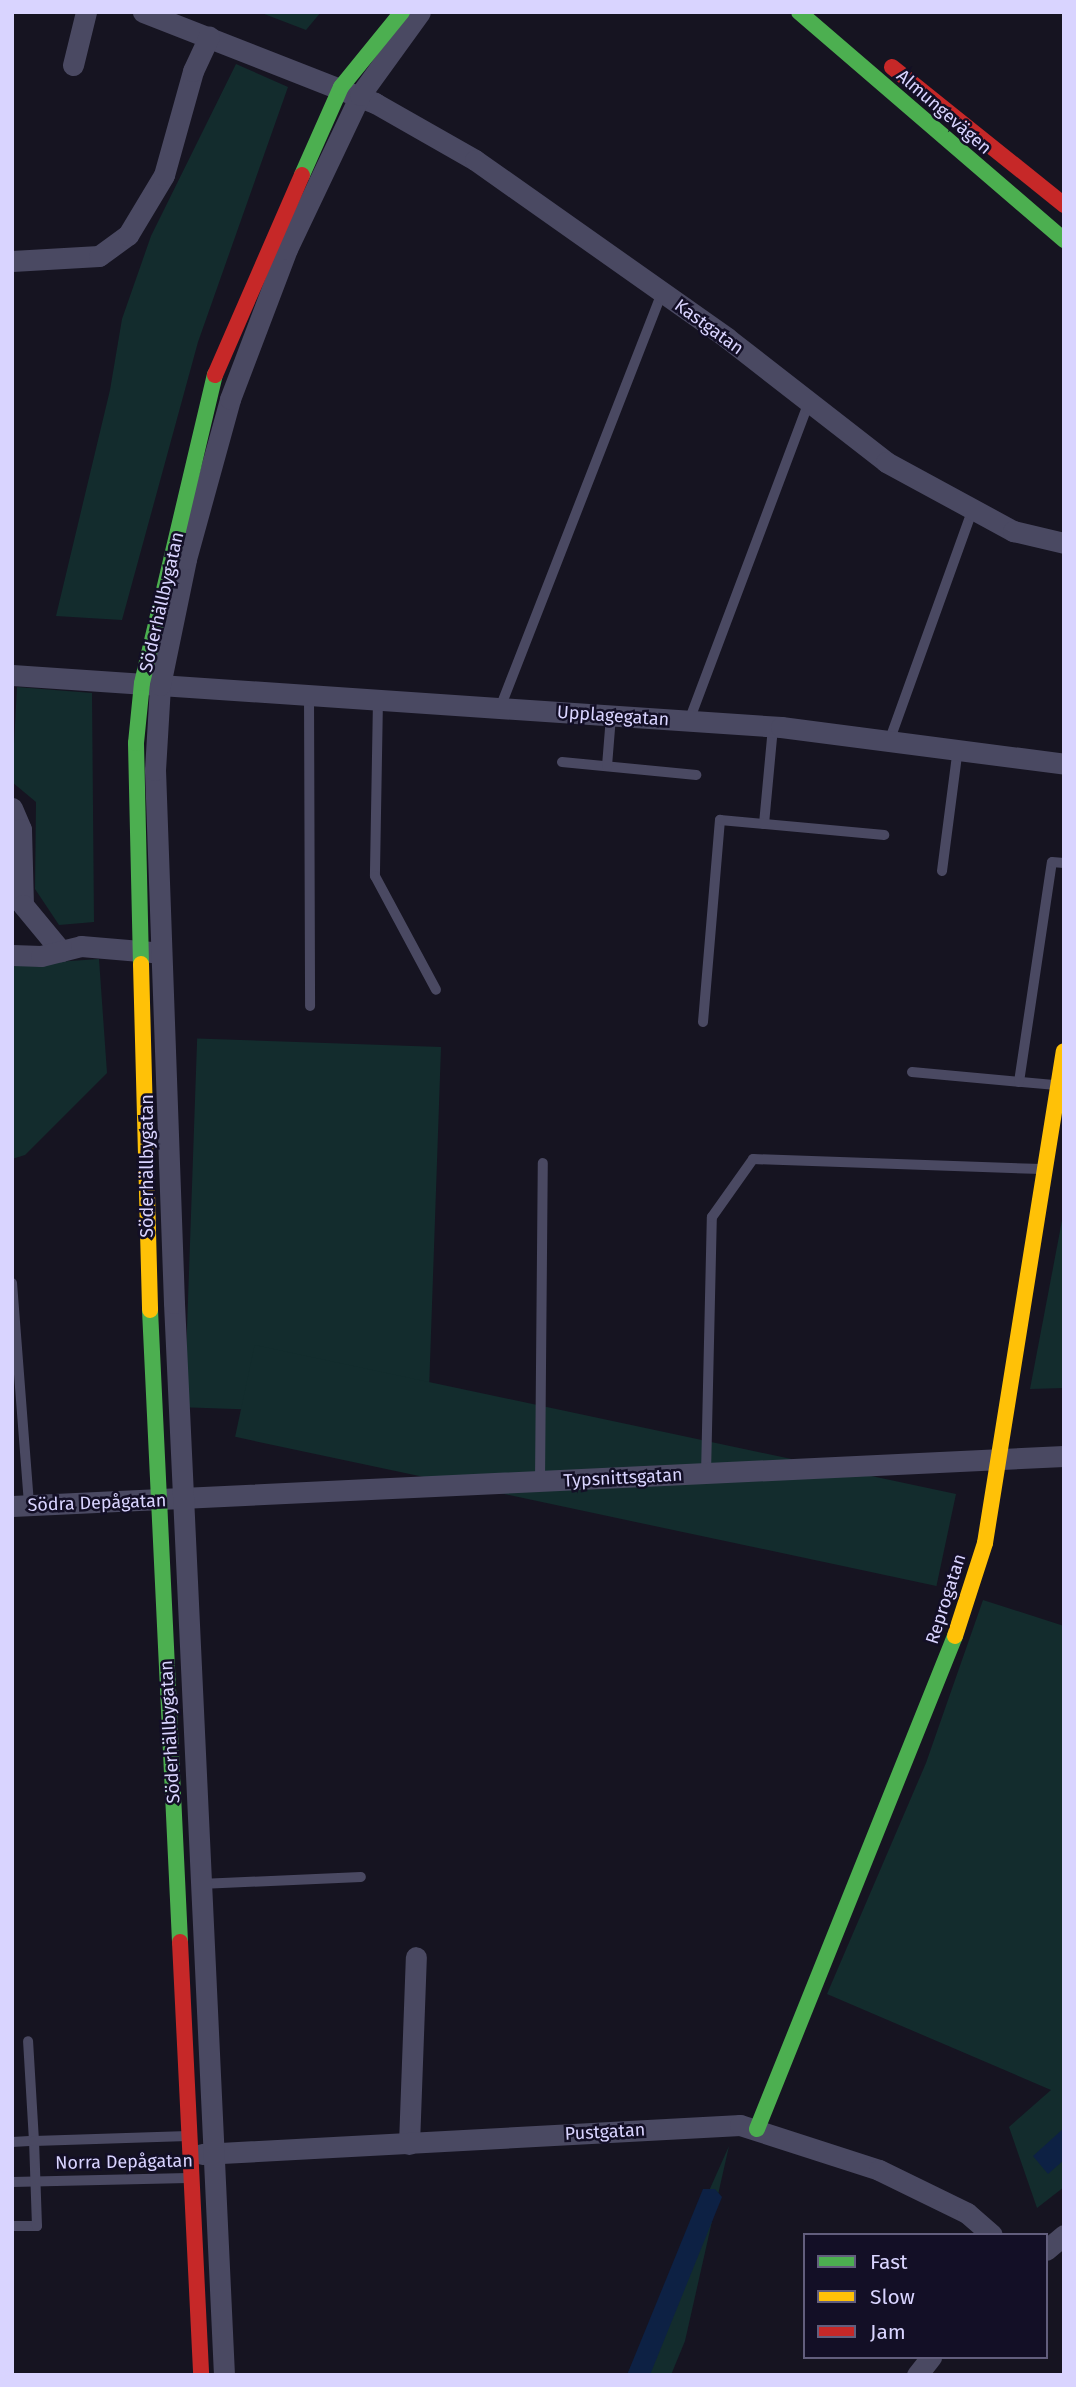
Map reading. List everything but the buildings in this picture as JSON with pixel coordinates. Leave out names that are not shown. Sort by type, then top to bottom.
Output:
[{"type":"street","points":[[73,65],[86,12]]},
{"type":"street","name":"Kastgatan","points":[[143,12],[351,91],[475,160],[662,292],[886,462],[1013,531],[1064,543]]},
{"type":"street","name":"Söderhällbygatan","points":[[224,2375],[204,2178],[157,1501],[139,950],[136,743],[230,399],[351,91],[402,12]]},
{"type":"street","name":"Söderhällbygatan","points":[[351,91],[420,12]]},
{"type":"street","name":"Almungevägen","points":[[799,12],[1064,240]]},
{"type":"street","points":[[12,261],[99,256],[128,235],[164,175],[193,71],[209,37]]},
{"type":"street","name":"Almungevägen","points":[[882,58],[1064,205]]},
{"type":"street","name":"Upplagegatan","points":[[12,675],[773,727],[958,747],[1064,764]]},
{"type":"street","name":"Söderhällbygatan","points":[[151,684],[182,1500],[200,1884],[202,2144]]},
{"type":"street","points":[[12,808],[22,829],[23,905],[61,951]]},
{"type":"street","points":[[12,955],[61,951],[81,946],[161,952]]},
{"type":"street","name":"Reprogatan","points":[[757,2129],[795,2026],[963,1618],[985,1543],[1001,1459],[1064,1051]]},
{"type":"street","name":"Typsnittsgatan","points":[[182,1500],[1064,1456]]},
{"type":"street","name":"Södra Depågatan","points":[[21,1506],[182,1500]]},
{"type":"street","points":[[409,2144],[416,1957]]},
{"type":"street","name":"Pustgatan","points":[[202,2144],[409,2144],[740,2125],[879,2170],[967,2213],[990,2233]]},
{"type":"street","name":"Söderhällbygatan","points":[[201,2375],[204,2178]]},
{"type":"street","points":[[1048,2248],[1064,2235]]},
{"type":"street","points":[[917,2375],[929,2359]]},
{"type":"lane","points":[[500,708],[662,292]]},
{"type":"lane","points":[[689,721],[808,401]]},
{"type":"lane","points":[[890,739],[974,508]]},
{"type":"lane","points":[[309,695],[310,1006]]},
{"type":"lane","points":[[378,699],[375,876],[436,990]]},
{"type":"lane","points":[[607,766],[611,716]]},
{"type":"lane","points":[[764,824],[773,727]]},
{"type":"lane","points":[[942,871],[958,747]]},
{"type":"lane","points":[[562,762],[696,775]]},
{"type":"lane","points":[[703,1022],[720,820],[884,835]]},
{"type":"lane","points":[[1020,1082],[1052,862],[1064,863]]},
{"type":"lane","points":[[912,1072],[1059,1086]]},
{"type":"lane","points":[[706,1474],[712,1217],[753,1159],[1046,1169]]},
{"type":"lane","points":[[540,1482],[542,1163]]},
{"type":"lane","points":[[12,1283],[21,1506]]},
{"type":"lane","points":[[200,1884],[361,1877]]},
{"type":"lane","points":[[28,2041],[34,2141]]},
{"type":"lane","name":"Norra Depågatan","points":[[34,2141],[35,2181]]},
{"type":"lane","name":"Norra Depågatan","points":[[12,2142],[202,2144]]},
{"type":"lane","name":"Norra Depågatan","points":[[12,2182],[204,2178]]},
{"type":"lane","points":[[12,2226],[37,2226],[35,2181]]},
{"type":"green space","points":[[259,12],[321,12],[306,30]]},
{"type":"green space","points":[[236,64],[288,87],[198,342],[122,620],[56,616],[110,390],[122,319],[151,236]]},
{"type":"green space","points":[[17,687],[92,693],[94,922],[59,925],[35,889],[36,802],[12,782]]},
{"type":"green space","points":[[99,959],[107,1073],[25,1155],[12,1159],[12,965]]},
{"type":"green space","points":[[197,1038],[441,1047],[428,1416],[184,1407]]},
{"type":"green space","points":[[1064,1210],[1064,1388],[1030,1389]]},
{"type":"green space","points":[[255,1345],[956,1494],[936,1586],[235,1437]]},
{"type":"green space","points":[[983,1600],[1064,1626],[1064,2187],[1037,2208],[1009,2127],[1051,2090],[827,1994],[926,1763]]},
{"type":"green space","points":[[729,2146],[685,2341],[671,2375],[627,2375]]},
{"type":"water","points":[[1064,2128],[1064,2160],[1048,2174],[1033,2156]]},
{"type":"water","points":[[703,2189],[715,2189],[722,2197],[650,2375],[627,2375]]},
{"type":"traffic: fast","points":[[302,175],[341,87],[402,12]]},
{"type":"traffic: fast","points":[[799,12],[1064,240]]},
{"type":"traffic: fast","points":[[141,964],[136,743],[142,683],[215,375]]},
{"type":"traffic: fast","points":[[150,1310],[180,1942]]},
{"type":"traffic: fast","points":[[757,2129],[955,1636]]},
{"type":"traffic: slow","points":[[141,964],[150,1310]]},
{"type":"traffic: slow","points":[[955,1636],[985,1543],[1064,1051]]},
{"type":"traffic: jam","points":[[892,67],[1064,205]]},
{"type":"traffic: jam","points":[[215,375],[302,175]]},
{"type":"traffic: jam","points":[[180,1942],[201,2375]]}]
